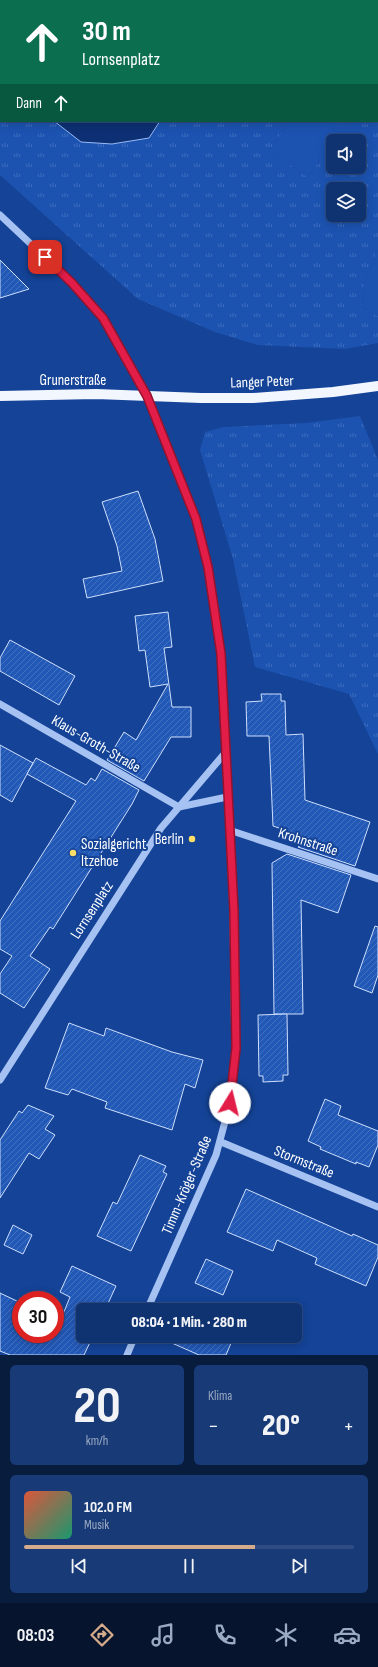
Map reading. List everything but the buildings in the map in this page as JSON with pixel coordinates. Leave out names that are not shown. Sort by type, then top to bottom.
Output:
[{"type":"main road","name":"Langer Peter","points":[[147,396],[253,398],[333,392],[378,386]]},
{"type":"main road","name":"Grunerstraße","points":[[0,396],[96,394],[147,396]]},
{"type":"street","points":[[0,215],[66,277],[98,312],[147,396],[196,519],[208,567],[221,654],[229,830]]},
{"type":"street","name":"Klaus-Groth-Straße","points":[[0,704],[179,807]]},
{"type":"street","name":"Lornsenplatz","points":[[0,1080],[161,828],[225,753]]},
{"type":"street","points":[[179,807],[227,797]]},
{"type":"street","name":"Krohnstraße","points":[[229,830],[378,879]]},
{"type":"street","name":"Timm-Kröger-Straße","points":[[150,1303],[210,1172],[221,1142],[234,1081],[236,1048],[234,911],[229,830]]},
{"type":"street","name":"Stormstraße","points":[[221,1142],[378,1207]]},
{"type":"street","points":[[127,1355],[133,1343]]},
{"type":"green space","points":[[0,122],[55,122],[81,142],[112,144],[149,138],[159,122],[289,122],[269,151],[308,177],[326,151],[326,174],[366,174],[366,134],[338,134],[346,122],[378,122],[378,250],[365,281],[362,307],[378,316],[378,343],[345,349],[258,345],[215,332],[138,299],[0,175]]},
{"type":"green space","points":[[289,122],[346,122],[338,134],[326,134],[326,151],[308,177],[269,151]]},
{"type":"green space","points":[[378,250],[378,316],[362,307],[365,281]]},
{"type":"green space","points":[[360,416],[378,460],[378,754],[349,694],[255,667],[233,559],[200,450],[205,432],[224,427],[306,423]]},
{"type":"shaded area","points":[[55,122],[159,122],[149,138],[112,144],[81,142]]},
{"type":"place","name":"Berlin","points":[[192,839]]},
{"type":"place","name":"Sozialgericht Itzehoe","points":[[73,853]]},
{"type":"route","points":[[45,257],[72,283],[103,318],[147,396],[196,519],[208,567],[221,654],[234,911],[236,1048],[234,1081],[230,1103]]}]
